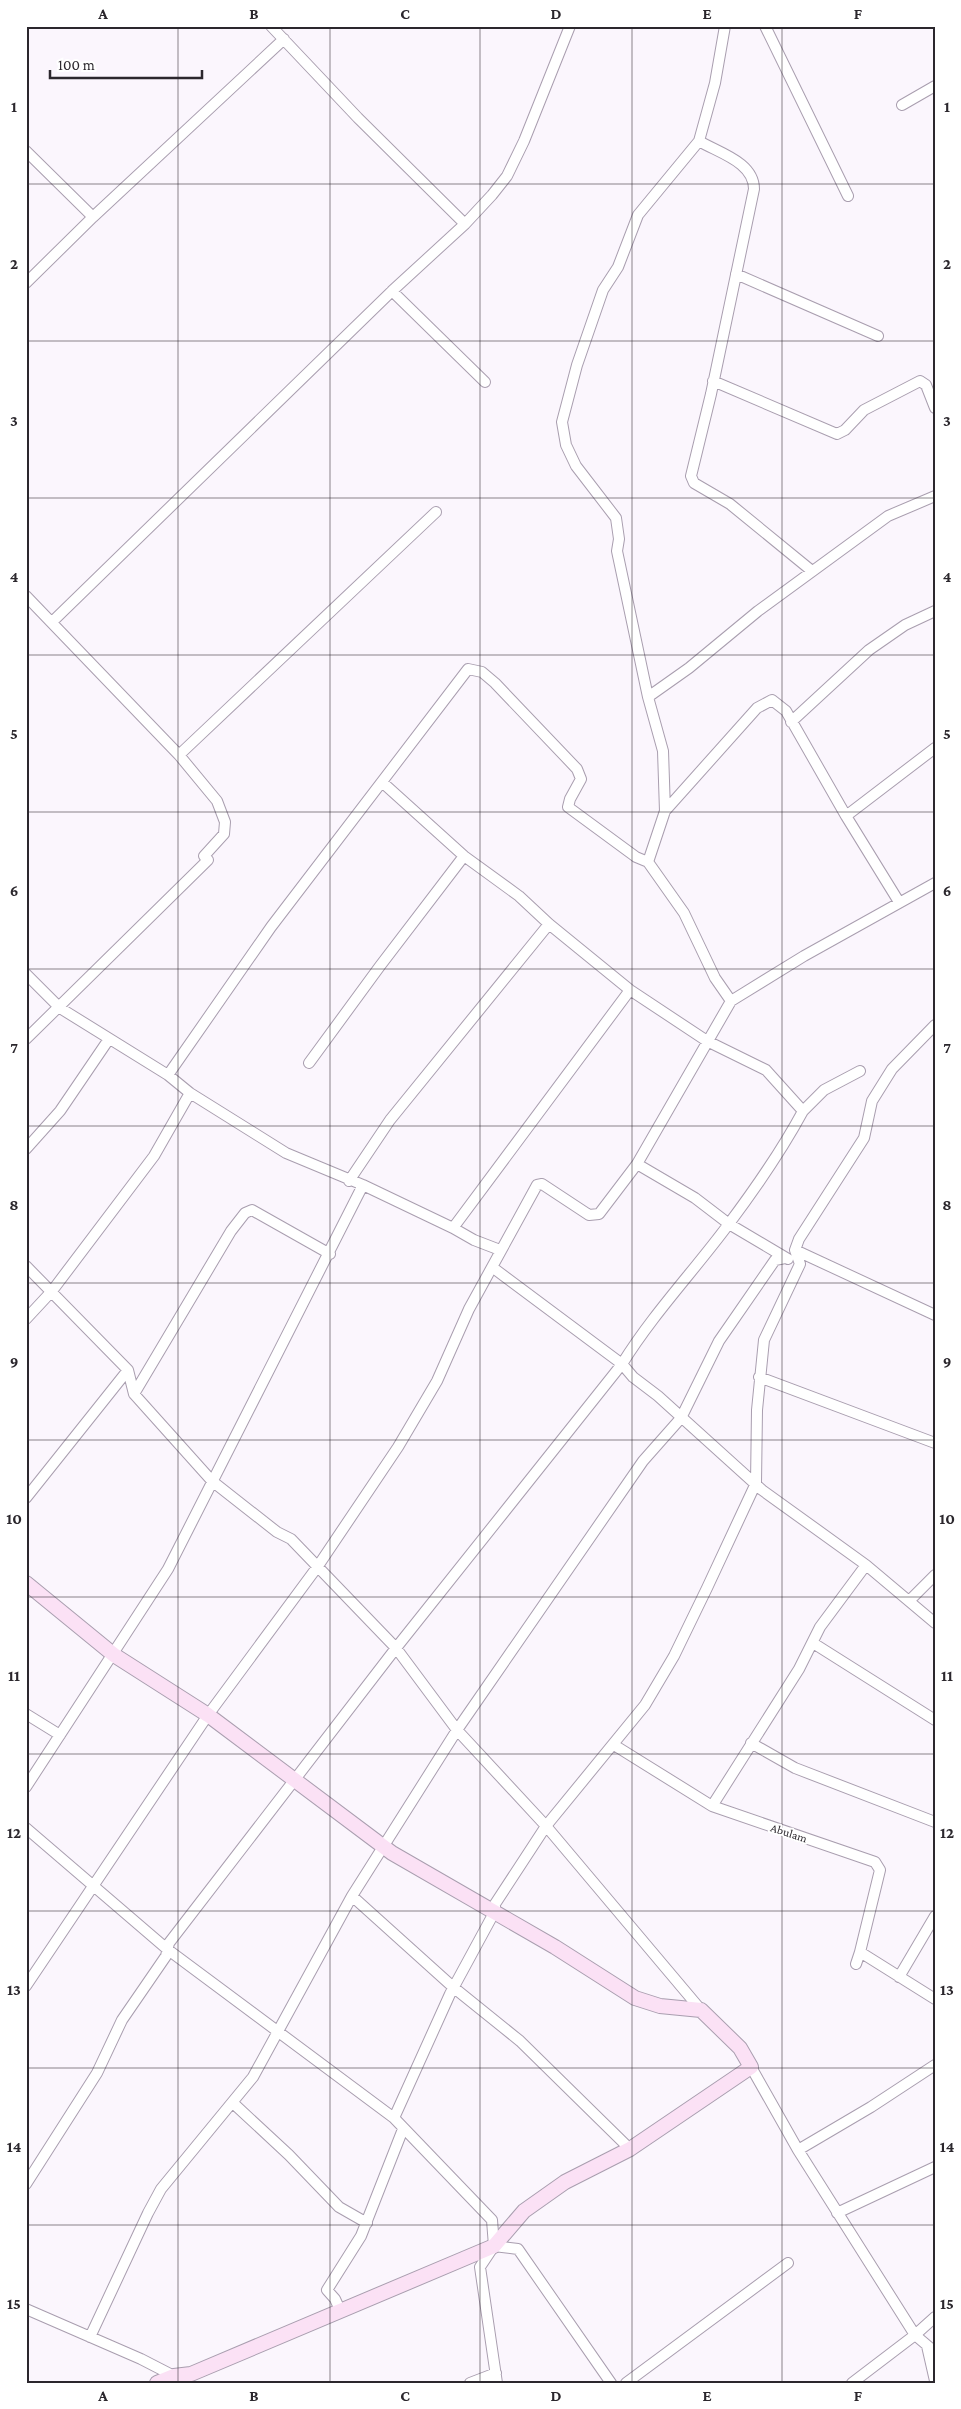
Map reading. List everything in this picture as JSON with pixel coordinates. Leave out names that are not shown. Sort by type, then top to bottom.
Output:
[{"type":"street","points":[[271,26],[358,118],[465,224]]},
{"type":"street","points":[[52,622],[392,291],[465,224],[507,176],[524,142],[570,26]]},
{"type":"street","points":[[648,862],[665,810],[663,751],[648,697],[618,551],[619,539],[616,518],[576,466],[566,445],[562,422],[577,365],[602,290],[618,267],[638,215],[699,141],[715,83],[725,26]]},
{"type":"street","points":[[765,26],[848,196]]},
{"type":"street","points":[[26,283],[93,217],[284,39]]},
{"type":"street","points":[[902,105],[935,86]]},
{"type":"street","points":[[699,141],[748,169],[754,179],[754,189],[691,476],[694,483],[730,504],[812,571]]},
{"type":"street","points":[[26,151],[93,217]]},
{"type":"street","points":[[736,274],[878,336]]},
{"type":"street","points":[[392,291],[485,382]]},
{"type":"street","points":[[713,381],[837,434],[845,430],[864,410],[920,381],[926,385],[935,408]]},
{"type":"street","points":[[648,697],[689,668],[758,611],[888,516],[935,496]]},
{"type":"street","points":[[179,755],[436,512]]},
{"type":"street","points":[[26,596],[179,755],[217,801],[225,822],[224,834],[204,856],[208,860],[60,1008],[26,1039]]},
{"type":"street","points":[[791,722],[869,650],[905,625],[935,611]]},
{"type":"street","points":[[168,1075],[270,927],[468,669],[482,672],[577,769],[582,779],[570,798],[568,807],[636,856],[648,862],[684,913],[715,978],[731,1001]]},
{"type":"street","points":[[665,810],[757,708],[772,700],[786,711],[846,816],[899,902]]},
{"type":"street","points":[[846,816],[935,748]]},
{"type":"street","points":[[382,782],[464,856],[519,896],[549,924],[630,990],[707,1041],[766,1070],[803,1111]]},
{"type":"street","points":[[309,1063],[464,856]]},
{"type":"street","points":[[26,1986],[208,1714],[318,1566],[398,1446],[437,1381],[469,1309],[537,1185],[542,1184],[589,1215],[599,1214],[636,1164],[731,1001],[899,902],[935,883]]},
{"type":"street","points":[[349,1181],[390,1120],[431,1067],[549,924]]},
{"type":"street","points":[[26,974],[60,1008],[168,1075],[190,1093],[286,1153],[349,1181],[363,1185],[474,1240],[500,1250]]},
{"type":"street","points":[[453,1228],[630,990]]},
{"type":"street","points":[[394,2118],[453,1987],[495,1911],[495,1904],[546,1826],[645,1705],[674,1656],[756,1483],[759,1378],[764,1340],[800,1264],[795,1250],[799,1239],[864,1138],[872,1101],[892,1069],[935,1025]]},
{"type":"street","points":[[26,1148],[60,1111],[109,1038]]},
{"type":"street","points":[[26,2184],[30,2170],[97,2072],[122,2020],[166,1956],[167,1948],[293,1780],[622,1364],[640,1335],[729,1224],[791,1133],[803,1111],[824,1090],[860,1071]]},
{"type":"street","points":[[26,1318],[52,1291],[154,1156],[190,1093]]},
{"type":"street","points":[[636,1164],[696,1198],[729,1224],[785,1258],[800,1264]]},
{"type":"street","points":[[26,1787],[114,1655],[168,1569],[330,1254],[363,1185]]},
{"type":"street","points":[[134,1394],[231,1231],[245,1213],[252,1210],[330,1254]]},
{"type":"street","points":[[795,1250],[935,1315]]},
{"type":"street","points":[[90,2337],[161,2189],[253,2077],[352,1896],[457,1730],[643,1461],[681,1418],[719,1341],[775,1260],[785,1258]]},
{"type":"street","points":[[26,1266],[128,1370],[134,1394],[212,1481],[277,1532],[292,1539],[396,1648],[457,1730],[546,1826],[702,2010],[740,2048],[798,2150],[837,2213],[915,2335],[931,2349],[935,2381]]},
{"type":"street","points":[[492,1267],[622,1364],[633,1377],[658,1396],[762,1490],[866,1564],[935,1622]]},
{"type":"street","points":[[26,1498],[128,1370]]},
{"type":"street","points":[[759,1378],[935,1443]]},
{"type":"street","points":[[712,1806],[813,1643],[820,1627],[866,1564]]},
{"type":"street","points":[[910,1600],[935,1575]]},
{"type":"street","points":[[26,1583],[114,1655],[208,1714],[293,1780],[384,1846],[495,1911],[635,1998],[660,2006],[702,2010]]},
{"type":"street","points":[[813,1643],[935,1720]]},
{"type":"street","points":[[26,1714],[60,1735]]},
{"type":"street","points":[[752,1743],[795,1768],[935,1822]]},
{"type":"street","name":"Abulam","points":[[614,1745],[712,1806],[876,1862],[880,1870],[860,1952]]},
{"type":"street","points":[[26,1828],[167,1948],[394,2118],[492,2220],[494,2246]]},
{"type":"street","points":[[352,1896],[453,1987],[520,2041],[630,2149]]},
{"type":"street","points":[[899,1977],[935,1916]]},
{"type":"street","points":[[856,1964],[860,1952],[935,1999]]},
{"type":"street","points":[[798,2150],[871,2107],[935,2065]]},
{"type":"street","points":[[470,2383],[496,2378],[480,2267],[494,2246],[524,2211],[565,2182],[630,2149],[751,2067]]},
{"type":"street","points":[[233,2102],[289,2155],[339,2208],[367,2223]]},
{"type":"street","points":[[340,2312],[335,2299],[327,2290],[362,2236],[403,2129]]},
{"type":"street","points":[[837,2213],[935,2167]]},
{"type":"street","points":[[26,2309],[174,2376],[193,2378],[494,2246],[518,2249],[611,2383]]},
{"type":"street","points":[[626,2383],[788,2263]]},
{"type":"street","points":[[852,2383],[915,2335],[935,2317]]},
{"type":"street","points":[[157,2383],[174,2376]]}]
